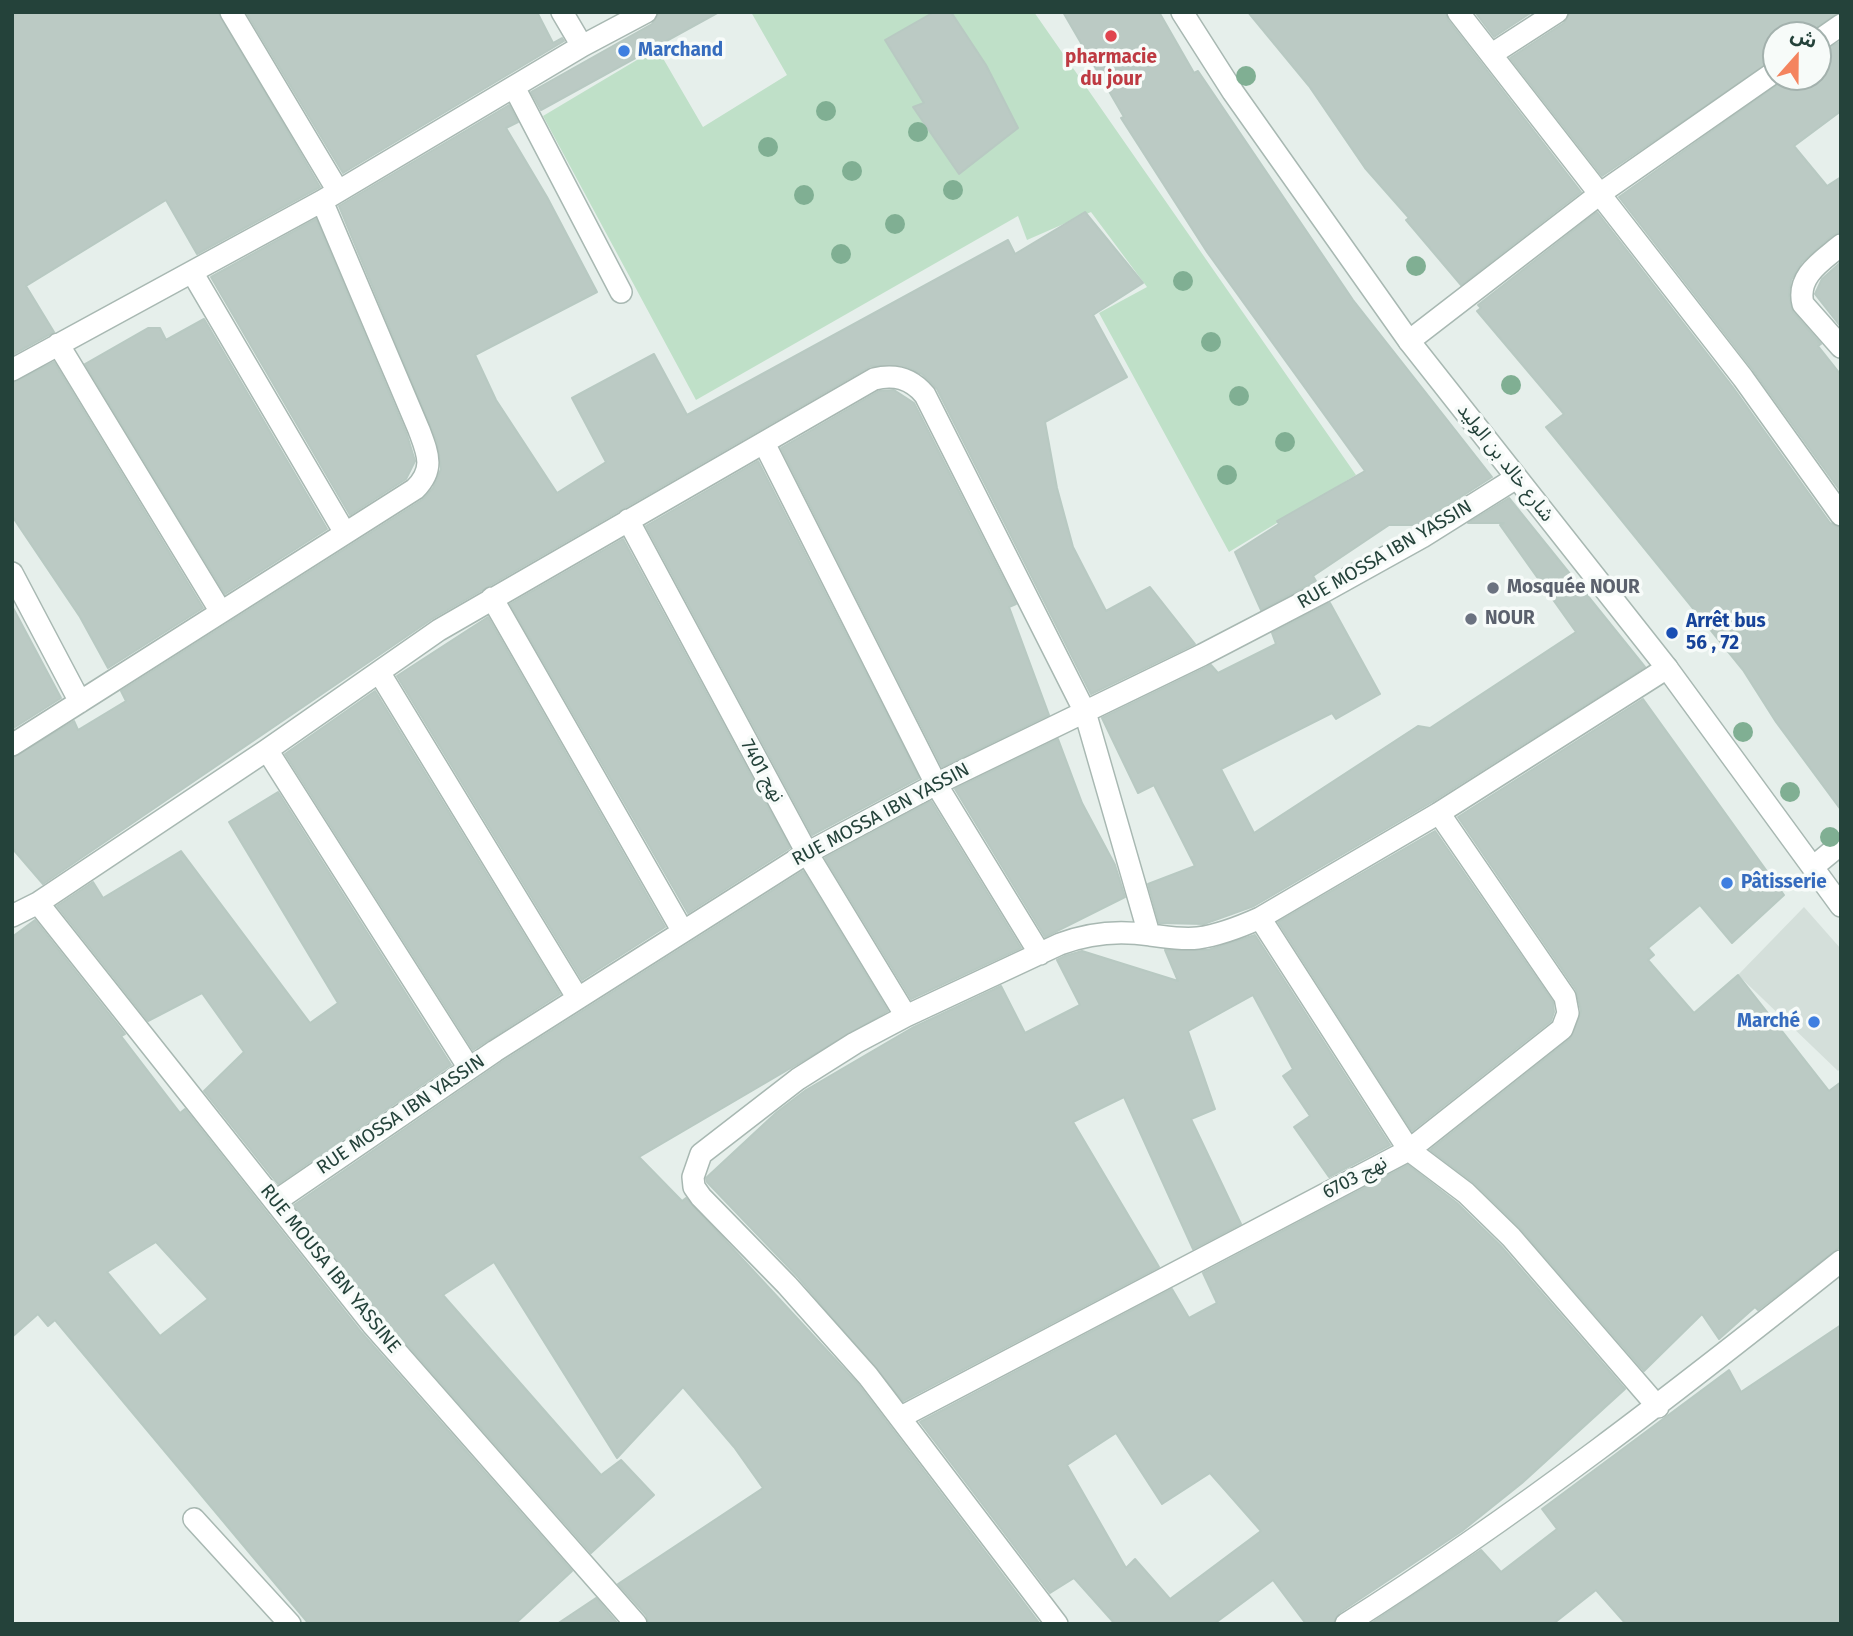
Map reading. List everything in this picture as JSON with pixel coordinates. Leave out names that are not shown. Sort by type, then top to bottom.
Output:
[{"type":"street","points":[[12,745],[415,489],[427,475],[430,466],[419,430],[330,196],[231,12]]},
{"type":"street","points":[[562,12],[582,46]]},
{"type":"street","points":[[12,370],[330,196],[582,46],[646,12]]},
{"type":"street","name":"شارع خالد بن الوليد","points":[[1182,12],[1233,92],[1409,341],[1667,668],[1841,906]]},
{"type":"street","points":[[1458,12],[1743,378],[1841,515]]},
{"type":"street","points":[[1492,54],[1557,12]]},
{"type":"street","points":[[1409,341],[1601,193],[1762,81]]},
{"type":"street","points":[[514,87],[621,292]]},
{"type":"street","points":[[1840,344],[1803,304],[1801,295],[1807,276],[1841,245]]},
{"type":"street","points":[[192,272],[345,533]]},
{"type":"street","points":[[58,344],[221,612]]},
{"type":"street","points":[[13,915],[38,903],[492,597],[874,379],[897,377],[917,386],[1085,712],[1149,934]]},
{"type":"street","points":[[764,443],[936,784],[1040,954]]},
{"type":"street","name":"RUE MOSSA IBN YASSIN","points":[[276,1201],[577,997],[807,853],[936,784],[1334,586],[1422,537],[1516,478]]},
{"type":"street","name":"نهج 7401","points":[[628,520],[807,853],[906,1016]]},
{"type":"street","points":[[12,573],[80,702]]},
{"type":"street","points":[[492,597],[682,930]]},
{"type":"street","points":[[1057,1624],[901,1417],[804,1304],[701,1197],[694,1187],[693,1177],[701,1154],[798,1079],[855,1042],[1080,937],[1121,933],[1149,934],[1171,939],[1199,938],[1226,933],[1260,918],[1439,813],[1667,668]]},
{"type":"street","points":[[379,672],[577,997]]},
{"type":"street","points":[[267,750],[470,1068]]},
{"type":"street","name":"نهج 6703","points":[[901,1417],[1409,1150],[1562,1029],[1568,1013],[1565,997],[1439,813]]},
{"type":"street","points":[[1813,867],[1841,844]]},
{"type":"street","name":"RUE MOUSA IBN YASSINE","points":[[38,903],[372,1324],[636,1624]]},
{"type":"street","points":[[1260,918],[1409,1150],[1466,1193],[1511,1237],[1658,1407]]},
{"type":"street","points":[[1346,1624],[1479,1538],[1658,1407],[1841,1261]]},
{"type":"street","points":[[194,1520],[290,1624]]},
{"type":"shaded area","name":"Marché","points":[[1804,907],[1841,949],[1841,1068],[1838,1071],[1738,975]]},
{"type":"green space","points":[[751,12],[1034,12],[1356,475],[1229,552],[1099,313],[1147,287],[1091,212],[1027,240],[1018,216],[696,400],[543,116],[657,48],[703,127],[787,75]]},
{"type":"building","points":[[12,12],[218,12],[320,187],[197,254],[166,200],[26,286],[54,332],[12,355]]},
{"type":"building","points":[[246,12],[537,12],[553,43],[562,38],[564,41],[343,173]]},
{"type":"building","name":"Marchand","points":[[659,12],[719,12],[541,110],[531,92],[652,24]]},
{"type":"building","points":[[934,12],[951,12],[986,65],[1018,128],[959,174],[913,107],[924,103],[885,40]]},
{"type":"building","points":[[1063,12],[1159,12],[1194,73],[1198,71],[1353,300],[1492,477],[1417,525],[1389,525],[1313,576],[1316,581],[1261,610],[1235,552],[1279,524],[1277,521],[1365,471],[1207,252],[1121,118],[1124,117]]},
{"type":"building","points":[[1248,12],[1445,12],[1448,20],[1581,192],[1461,285],[1406,220],[1409,218],[1365,168],[1309,86]]},
{"type":"building","points":[[1475,12],[1532,12],[1494,37]]},
{"type":"building","points":[[1570,12],[1839,12],[1826,21],[1762,21],[1762,67],[1602,176],[1510,58],[1564,23]]},
{"type":"building","points":[[1841,41],[1841,111],[1794,146],[1827,186],[1841,177],[1841,232],[1833,235],[1802,262],[1791,280],[1789,295],[1793,312],[1821,344],[1818,346],[1841,375],[1841,492],[1753,370],[1619,197],[1768,91],[1832,91],[1832,46]]},
{"type":"building","points":[[509,105],[518,122],[506,128],[547,197],[597,292],[475,355],[496,400],[557,493],[606,462],[572,398],[654,354],[687,415],[1008,240],[1015,254],[1085,212],[1143,283],[1093,315],[1127,377],[1045,422],[1057,488],[1073,547],[1106,611],[1150,587],[1195,644],[1091,694],[937,389],[922,374],[906,367],[871,366],[432,619],[43,884],[12,848],[12,758],[74,721],[78,730],[126,701],[121,691],[422,500],[433,488],[441,469],[437,442],[339,206]]},
{"type":"building","points":[[1597,212],[1732,386],[1830,523],[1841,528],[1841,810],[1776,722],[1743,670],[1546,427],[1564,414],[1477,311],[1481,308],[1478,305]]},
{"type":"building","points":[[316,219],[407,435],[415,461],[406,479],[350,515],[211,277]]},
{"type":"building","points":[[1841,262],[1841,327],[1815,294],[1822,279]]},
{"type":"building","points":[[204,319],[327,529],[225,594],[85,364],[148,328],[160,328],[166,340]]},
{"type":"building","points":[[54,362],[203,608],[108,668],[80,617],[12,516],[12,383]]},
{"type":"building","points":[[894,390],[914,403],[1016,604],[1009,607],[1049,715],[942,767],[781,448],[879,391]]},
{"type":"building","points":[[758,461],[919,778],[812,835],[646,526]]},
{"type":"building","points":[[1509,498],[1645,667],[1432,802],[1254,906],[1204,924],[1159,923],[1148,884],[1195,866],[1154,785],[1138,793],[1102,718],[1211,665],[1218,673],[1276,644],[1272,633],[1330,603],[1380,694],[1336,719],[1332,713],[1221,769],[1254,833],[1418,726],[1430,728],[1576,632],[1500,525],[1504,523],[1468,523]]},
{"type":"building","points":[[623,539],[790,848],[688,913],[510,604]]},
{"type":"building","points":[[12,606],[61,698],[12,729]]},
{"type":"building","points":[[488,617],[665,927],[582,980],[397,676]]},
{"type":"building","points":[[375,691],[560,994],[473,1050],[285,754]]},
{"type":"building","points":[[1643,699],[1784,895],[1732,943],[1700,905],[1648,948],[1654,955],[1648,960],[1694,1013],[1738,975],[1829,1091],[1841,1082],[1841,1246],[1758,1310],[1755,1307],[1719,1339],[1702,1314],[1644,1371],[1520,1228],[1475,1184],[1430,1150],[1570,1039],[1581,1011],[1576,990],[1458,817]]},
{"type":"building","points":[[1058,739],[1082,803],[1115,865],[1125,897],[1045,937],[955,789]]},
{"type":"building","points":[[278,792],[451,1065],[278,1184],[204,1091],[244,1052],[202,993],[148,1021],[57,906],[93,882],[103,898],[181,851],[310,1023],[338,1003],[229,822]]},
{"type":"building","points":[[931,801],[1021,948],[911,999],[825,858]]},
{"type":"building","points":[[1435,831],[1553,1002],[1554,1012],[1551,1021],[1412,1131],[1278,922]]},
{"type":"building","points":[[803,871],[888,1011],[639,1157],[682,1201],[686,1198],[858,1384],[1040,1624],[649,1624],[646,1615],[618,1584],[763,1488],[734,1447],[683,1387],[617,1458],[494,1262],[443,1295],[601,1475],[621,1460],[654,1495],[591,1553],[382,1316],[294,1205],[502,1062]]},
{"type":"building","points":[[35,920],[125,1034],[121,1036],[180,1113],[185,1109],[362,1333],[572,1571],[515,1624],[309,1624],[55,1320],[48,1326],[38,1314],[12,1337],[12,937]],"holes":[[[156,1242],[208,1299],[160,1336],[107,1272]]]},
{"type":"building","points":[[1255,935],[1390,1145],[1329,1177],[1294,1127],[1310,1116],[1283,1076],[1293,1069],[1253,995],[1188,1031],[1215,1109],[1191,1119],[1241,1224],[1193,1249],[1124,1097],[1073,1122],[1159,1267],[903,1401],[797,1276],[707,1182],[706,1178],[777,1112],[806,1090],[912,1028],[1001,986],[1025,1033],[1080,1005],[1057,960],[1065,956],[1082,951],[1178,981],[1165,950],[1208,950]]},
{"type":"building","points":[[1408,1165],[1457,1203],[1501,1246],[1625,1389],[1522,1483],[1462,1531],[1339,1613],[1333,1624],[1306,1624],[1273,1580],[1214,1624],[1115,1624],[1074,1578],[1050,1593],[920,1422],[1172,1289],[1189,1318],[1217,1303],[1203,1273]],"holes":[[[1116,1433],[1162,1504],[1210,1473],[1261,1531],[1170,1599],[1135,1559],[1126,1568],[1067,1465]]]},
{"type":"building","points":[[1841,1325],[1841,1624],[1626,1624],[1596,1590],[1553,1624],[1370,1624],[1481,1550],[1501,1572],[1557,1529],[1542,1509],[1729,1370],[1741,1392]]},
{"type":"building","points":[[596,1598],[618,1624],[557,1624]]},
{"type":"place","name":"pharmacie du jour","points":[[1111,36]]},
{"type":"place","name":"Marchand","points":[[624,51]]},
{"type":"place","name":"Mosquée NOUR","points":[[1493,588]]},
{"type":"place","name":"NOUR","points":[[1471,619]]},
{"type":"place","name":"Arrêt bus 56 , 72","points":[[1672,633]]},
{"type":"place","name":"Pâtisserie","points":[[1727,883]]},
{"type":"place","name":"Marché","points":[[1814,1022]]}]
